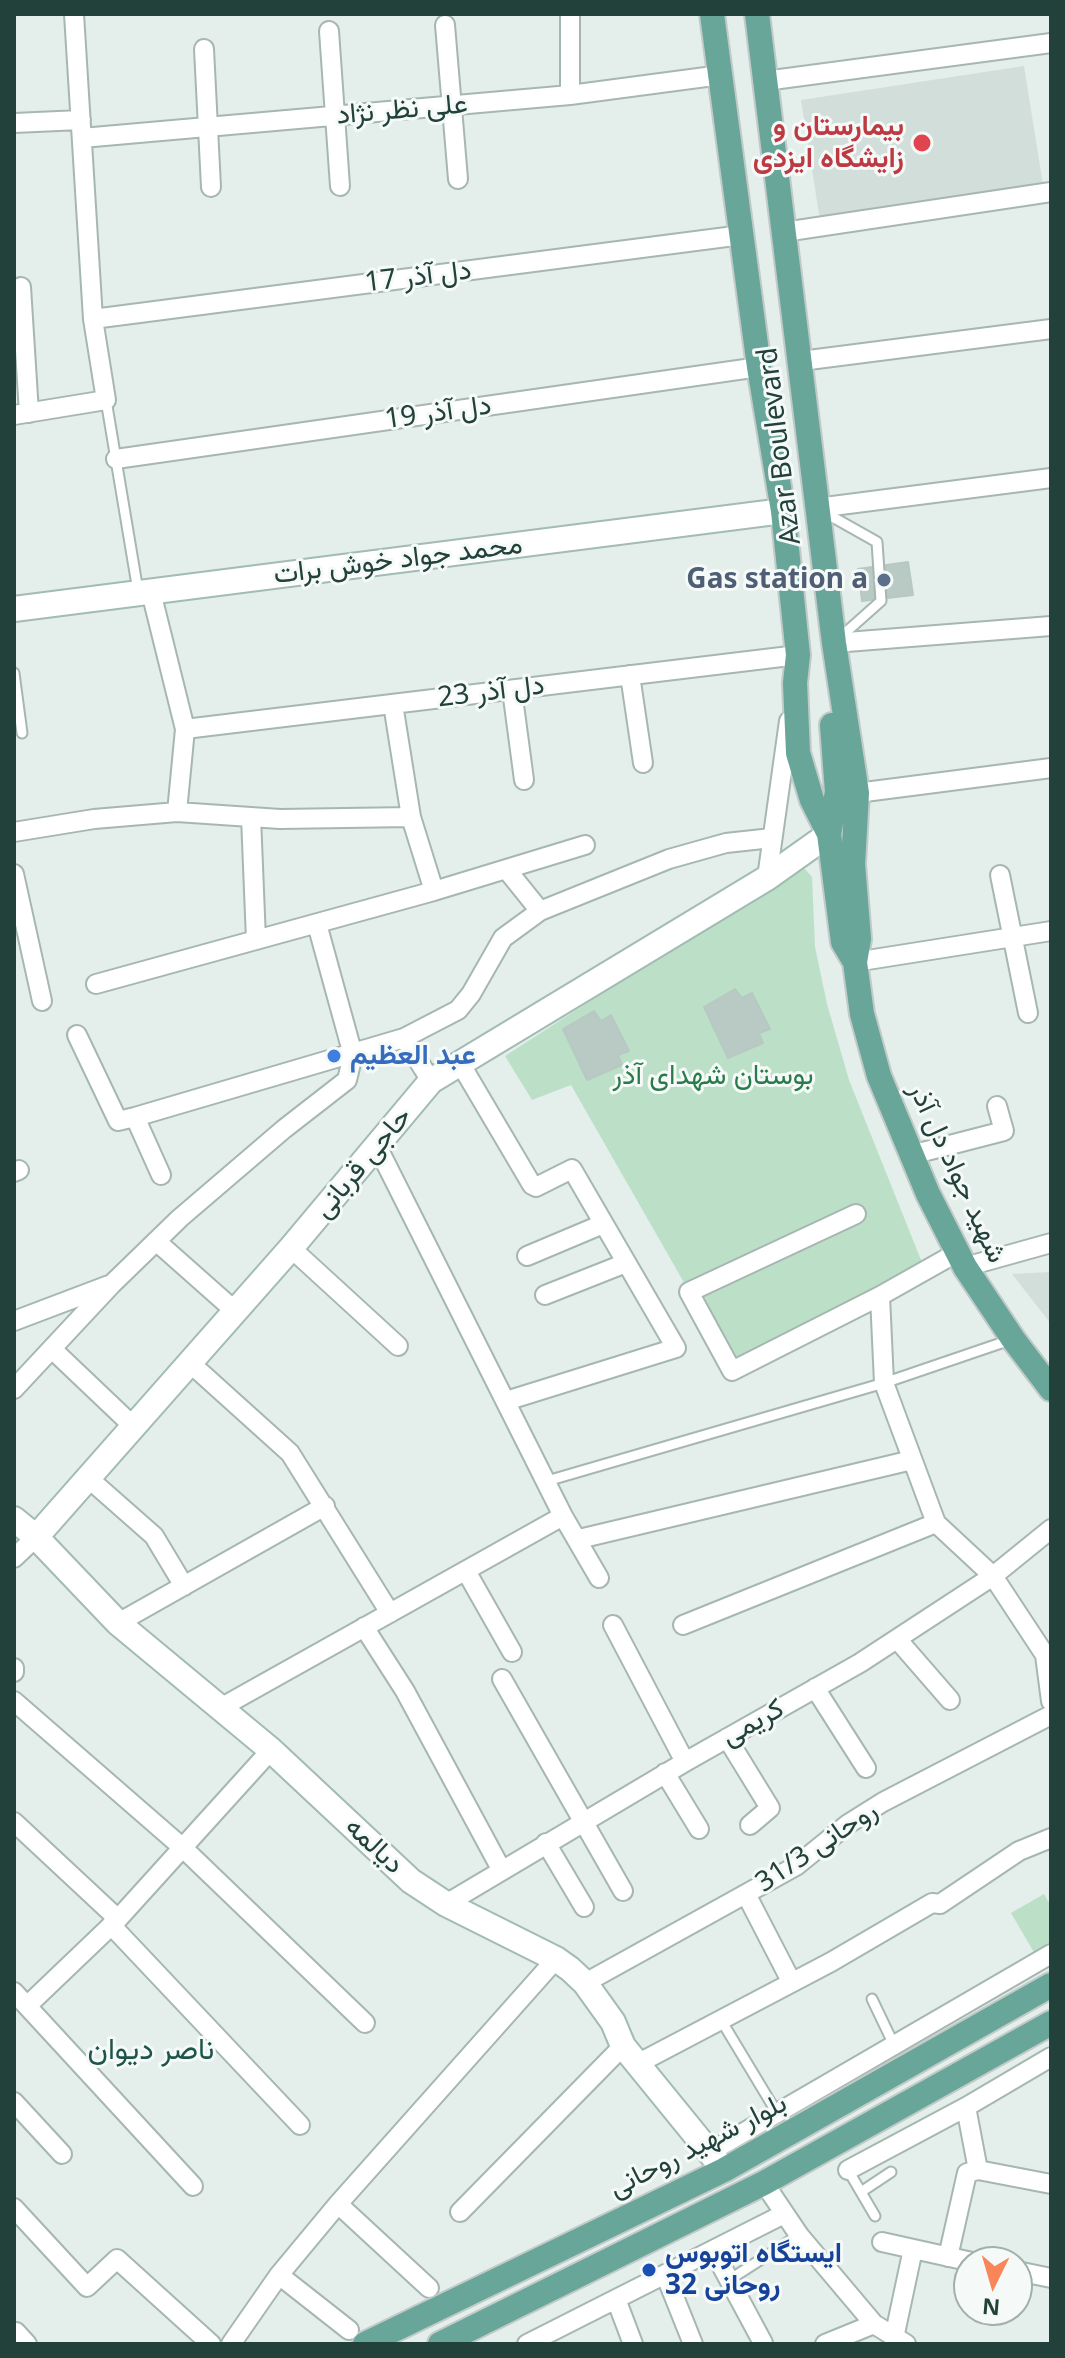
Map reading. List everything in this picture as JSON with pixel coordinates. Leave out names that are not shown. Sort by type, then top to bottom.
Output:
[{"type":"main road","name":"Azar Boulevard","points":[[712,14],[759,367],[783,511],[798,655],[795,683],[798,753],[812,800],[829,834],[843,942],[855,962]]},
{"type":"main road","name":"Azar Boulevard","points":[[757,14],[834,643],[857,793],[853,864],[859,939],[855,962]]},
{"type":"main road","name":"محمد جواد خوش برات","points":[[14,609],[783,511]]},
{"type":"main road","points":[[829,834],[837,792],[830,703],[834,643]]},
{"type":"main road","points":[[798,753],[804,762],[813,766],[823,765],[831,758],[834,748]]},
{"type":"main road","name":"حاجی قربانی","points":[[36,1537],[291,1248],[431,1081],[767,878],[829,834]]},
{"type":"main road","name":"شهید جواد دل آذر","points":[[855,962],[862,1014],[879,1076],[911,1155],[962,1260],[1013,1339],[1051,1389]]},
{"type":"main road","name":"دیالمه","points":[[14,1519],[36,1537],[118,1623],[271,1750],[411,1881],[446,1904],[556,1959],[585,1983],[613,2022],[630,2055],[717,2161]]},
{"type":"main road","name":"بلوار شهید روحانی","points":[[357,2337],[717,2161],[1051,1985]]},
{"type":"main road","points":[[440,2344],[764,2183],[1051,2023]]},
{"type":"street","points":[[21,287],[22,414],[106,400],[93,319],[74,14]]},
{"type":"street","points":[[570,14],[570,95]]},
{"type":"street","points":[[445,25],[458,179]]},
{"type":"street","points":[[329,31],[340,186]]},
{"type":"street","points":[[765,81],[1051,43]]},
{"type":"street","points":[[204,49],[211,187]]},
{"type":"street","name":"علی نظر نژاد","points":[[14,123],[81,129],[207,127],[570,95],[721,75]]},
{"type":"street","points":[[784,232],[1051,192]]},
{"type":"street","name":"دل آذر 17","points":[[93,319],[742,235]]},
{"type":"street","points":[[801,361],[1051,329]]},
{"type":"street","name":"دل آذر 19","points":[[116,459],[759,367]]},
{"type":"street","points":[[817,508],[1051,478]]},
{"type":"street","points":[[145,593],[185,729],[177,812]]},
{"type":"street","points":[[834,643],[1051,626]]},
{"type":"street","name":"دل آذر 23","points":[[185,729],[798,655]]},
{"type":"street","points":[[630,675],[643,763]]},
{"type":"street","points":[[767,878],[795,683]]},
{"type":"street","points":[[512,690],[524,780]]},
{"type":"street","points":[[393,704],[411,817],[434,891]]},
{"type":"street","points":[[857,793],[1051,768]]},
{"type":"street","points":[[14,832],[94,819],[177,812],[251,817],[411,817]]},
{"type":"street","points":[[251,817],[256,940]]},
{"type":"street","points":[[126,1119],[404,1038],[458,1010],[471,994],[503,938],[540,911],[669,859],[726,843],[772,838]]},
{"type":"street","points":[[96,984],[434,891],[585,845]]},
{"type":"street","points":[[507,870],[540,911]]},
{"type":"street","points":[[14,874],[42,1001]]},
{"type":"street","points":[[1000,875],[1028,1013]]},
{"type":"street","points":[[14,1389],[112,1284],[180,1218],[347,1080],[353,1055],[317,924]]},
{"type":"street","points":[[855,962],[1051,931]]},
{"type":"street","points":[[77,1035],[161,1175]]},
{"type":"street","points":[[404,1038],[431,1081]]},
{"type":"street","points":[[460,1063],[532,1185],[536,1187],[572,1169],[675,1345],[673,1350],[506,1401]]},
{"type":"street","points":[[911,1155],[1004,1131],[997,1106]]},
{"type":"street","points":[[377,1146],[563,1516],[599,1578]]},
{"type":"street","points":[[856,1214],[689,1292],[732,1371],[880,1296],[962,1260],[1051,1243]]},
{"type":"street","points":[[527,1256],[603,1224]]},
{"type":"street","points":[[156,1241],[235,1311]]},
{"type":"street","points":[[291,1248],[398,1346]]},
{"type":"street","points":[[545,1295],[626,1263]]},
{"type":"street","points":[[14,1321],[112,1284]]},
{"type":"street","points":[[880,1296],[884,1383],[936,1523],[993,1576],[1045,1655],[1051,1701]]},
{"type":"street","points":[[52,1349],[133,1426]]},
{"type":"street","points":[[189,1362],[290,1453],[390,1613]]},
{"type":"street","points":[[579,1539],[912,1460]]},
{"type":"street","points":[[87,1477],[154,1536],[184,1586]]},
{"type":"street","points":[[118,1623],[325,1506]]},
{"type":"street","points":[[222,1707],[563,1516]]},
{"type":"street","points":[[683,1625],[936,1523]]},
{"type":"street","name":"کریمی","points":[[446,1904],[897,1639],[993,1576],[1051,1529]]},
{"type":"street","name":"حاجی قربانی","points":[[14,1558],[36,1537]]},
{"type":"street","points":[[466,1571],[512,1652]]},
{"type":"street","points":[[613,1625],[685,1762]]},
{"type":"street","points":[[364,1627],[405,1691],[501,1869]]},
{"type":"street","points":[[897,1639],[950,1700]]},
{"type":"street","points":[[502,1679],[623,1891]]},
{"type":"street","points":[[815,1688],[866,1768]]},
{"type":"street","points":[[14,1701],[183,1848],[365,2023]]},
{"type":"street","name":"روحانی 31/3","points":[[585,1983],[796,1866],[848,1824],[883,1802],[1051,1715]]},
{"type":"street","points":[[727,1738],[770,1808],[750,1825]]},
{"type":"street","points":[[193,2186],[20,1999],[114,1922],[271,1750]]},
{"type":"street","points":[[665,1773],[699,1829]]},
{"type":"street","points":[[14,1822],[114,1922],[300,2125]]},
{"type":"street","points":[[460,2212],[630,2055],[721,2020],[831,1962],[932,1903],[940,1904],[1019,1851],[1051,1838]]},
{"type":"street","points":[[546,1843],[584,1907]]},
{"type":"street","points":[[746,1894],[791,1981]]},
{"type":"street","points":[[717,2161],[777,2113],[1051,1954]]},
{"type":"street","points":[[231,2344],[279,2275],[338,2204],[556,1959]]},
{"type":"street","points":[[848,2170],[1051,2057]]},
{"type":"street","points":[[14,2102],[62,2154]]},
{"type":"street","points":[[966,2107],[978,2170]]},
{"type":"street","points":[[948,2257],[967,2173],[978,2170],[1051,2184]]},
{"type":"street","points":[[764,2183],[799,2235],[874,2324],[900,2341],[913,2249]]},
{"type":"street","points":[[338,2204],[429,2288]]},
{"type":"street","points":[[14,2208],[87,2287],[117,2259],[211,2344]]},
{"type":"street","points":[[527,2344],[784,2214]]},
{"type":"street","points":[[882,2242],[953,2258]]},
{"type":"street","points":[[713,2250],[763,2343]]},
{"type":"street","points":[[665,2274],[693,2344]]},
{"type":"street","points":[[279,2275],[357,2337]]},
{"type":"street","points":[[616,2299],[633,2344]]},
{"type":"street","points":[[825,2344],[874,2324]]},
{"type":"lane","points":[[106,400],[145,593]]},
{"type":"lane","points":[[817,508],[877,542],[881,601],[834,643]]},
{"type":"lane","points":[[14,673],[22,733]]},
{"type":"lane","points":[[547,1481],[884,1383],[1013,1339]]},
{"type":"lane","points":[[872,1999],[894,2045]]},
{"type":"lane","points":[[721,2020],[777,2113]]},
{"type":"lane","points":[[848,2170],[875,2216]]},
{"type":"lane","points":[[861,2192],[891,2172]]},
{"type":"lane","points":[[729,2280],[799,2235]]},
{"type":"shaded area","name":"بیمارستان و زایشگاه ایزدی","points":[[1024,66],[1043,185],[820,220],[801,100]]},
{"type":"shaded area","points":[[1051,1272],[1051,1324],[1012,1274]]},
{"type":"green space","name":"بوستان شهدای آذر","points":[[796,868],[805,869],[812,877],[815,947],[827,1004],[849,1080],[927,1275],[730,1363],[571,1085],[532,1100],[505,1056]]},
{"type":"green space","points":[[1044,1894],[1051,1906],[1051,1946],[1035,1954],[1011,1913]]},
{"type":"building","points":[[908,562],[913,595],[862,601],[858,569]]},
{"type":"building","points":[[735,989],[742,998],[752,993],[770,1029],[759,1033],[763,1043],[728,1058],[704,1007]]},
{"type":"building","points":[[594,1011],[601,1021],[611,1015],[629,1051],[618,1055],[622,1065],[587,1080],[563,1029]]},
{"type":"place","name":"بیمارستان و زایشگاه ایزدی","points":[[922,143]]},
{"type":"place","name":"Gas station a","points":[[884,580]]},
{"type":"place","name":"عبد العظيم","points":[[334,1056]]},
{"type":"place","name":"ایستگاه اتوبوس روحانی 32","points":[[649,2270]]},
{"type":"district","name":"ناصر دیوان","points":[[151,2050]]}]
